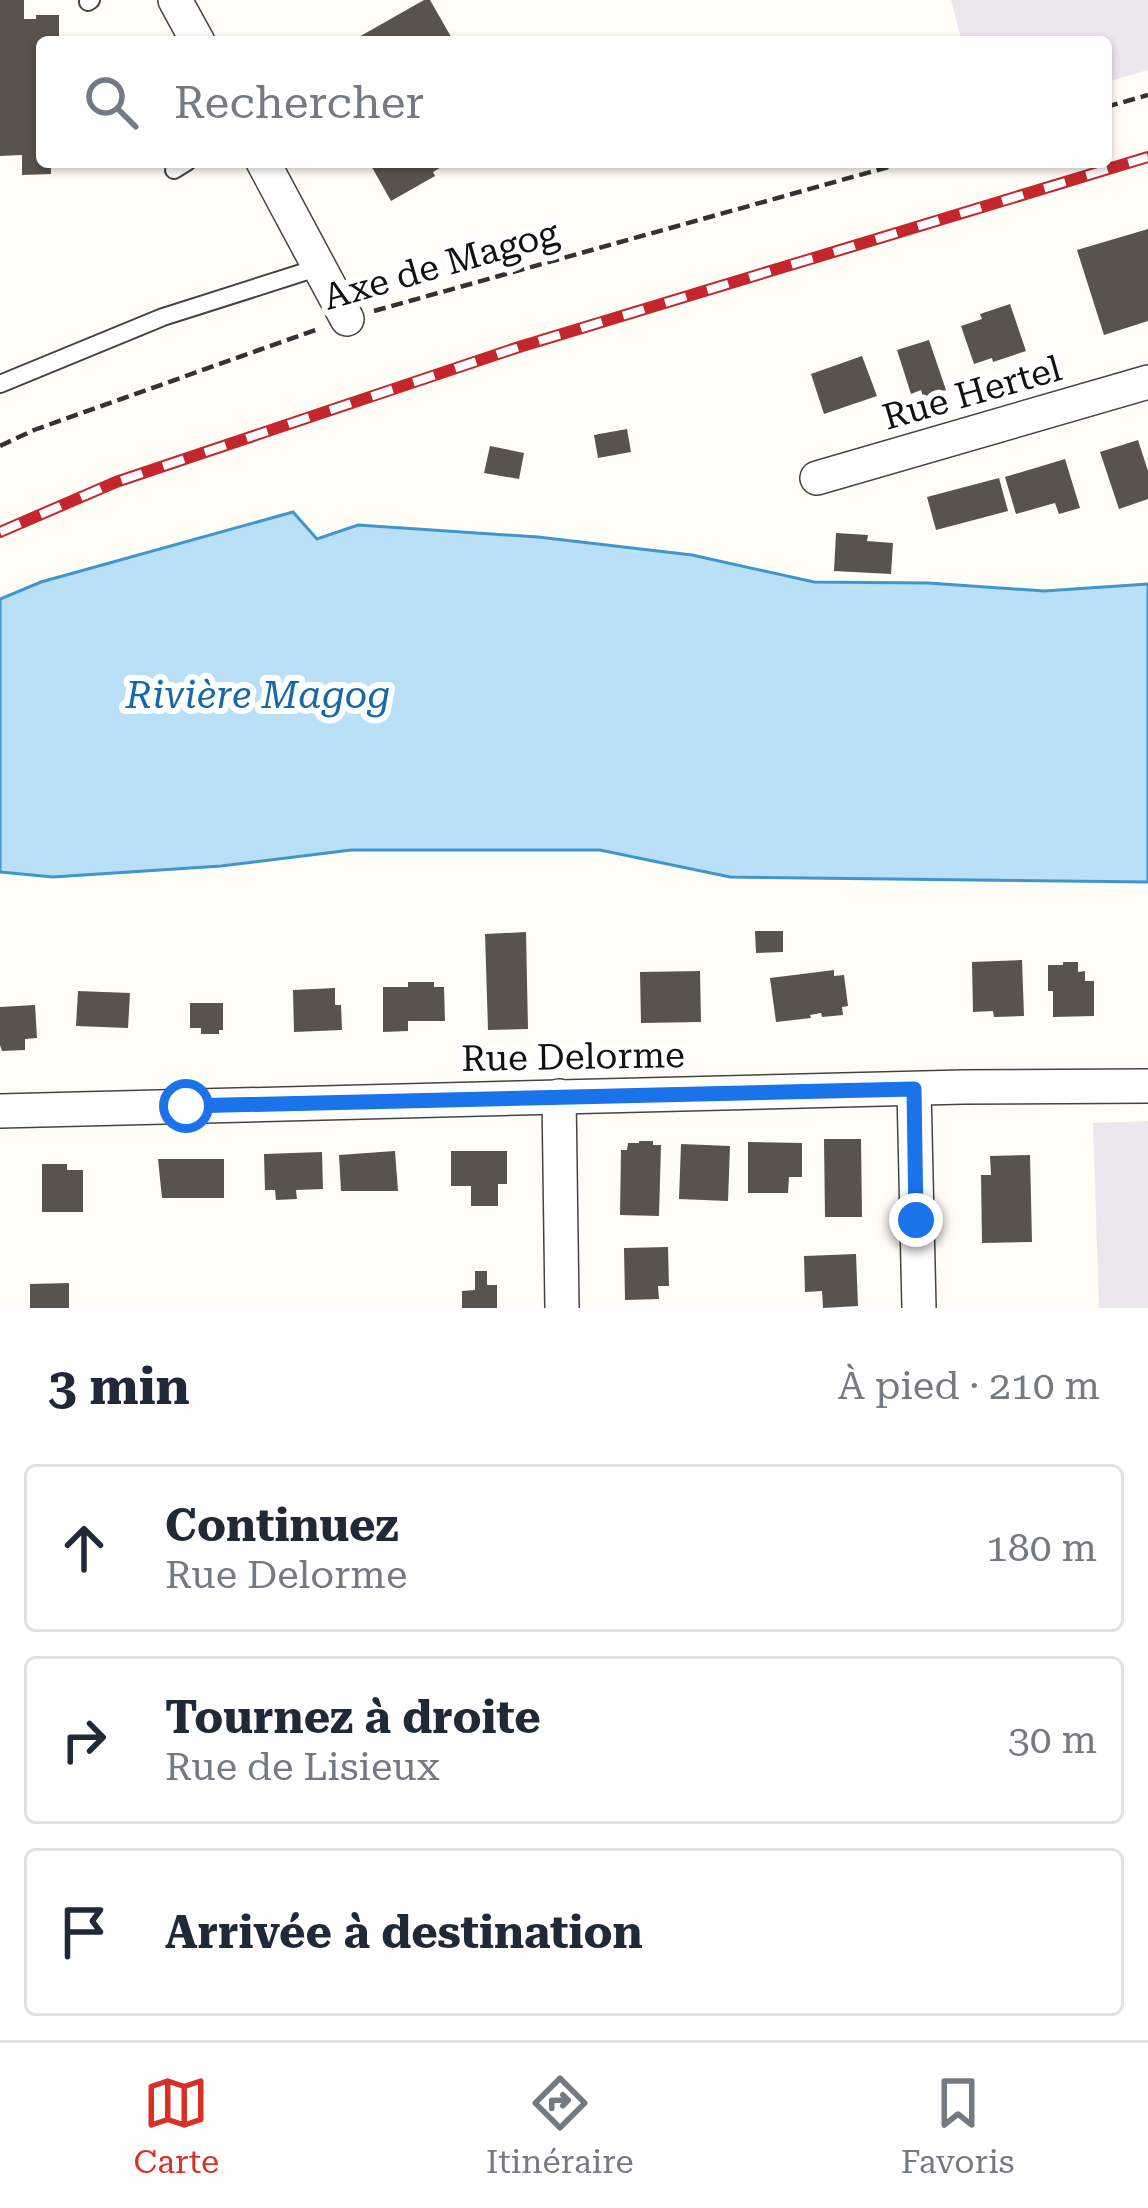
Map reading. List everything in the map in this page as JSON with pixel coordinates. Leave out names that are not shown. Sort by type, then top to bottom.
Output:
[{"type":"street","points":[[176,0],[195,36]]},
{"type":"street","points":[[266,168],[347,319]]},
{"type":"street","name":"Rue Hertel","points":[[817,478],[1148,382]]},
{"type":"street","name":"Rue Delorme","points":[[0,1111],[1148,1085]]},
{"type":"street","points":[[914,1089],[919,1308]]},
{"type":"street","points":[[559,1096],[562,1308]]},
{"type":"lane","points":[[0,385],[163,317],[320,266]]},
{"type":"path","points":[[1112,104],[1148,95]]},
{"type":"path","name":"Axe de Magog","points":[[0,446],[347,319],[885,168]]},
{"type":"shaded area","points":[[951,0],[1148,0],[1148,70],[1112,80],[1112,36],[960,36]]},
{"type":"shaded area","points":[[1148,1121],[1148,1308],[1099,1308],[1093,1123]]},
{"type":"water","name":"Rivière Magog","points":[[293,512],[317,539],[358,525],[538,537],[692,555],[814,582],[1044,591],[1148,584],[1148,882],[730,877],[600,850],[351,850],[221,866],[53,877],[0,872],[0,599],[41,582]]},
{"type":"building","points":[[0,0],[24,0],[24,19],[59,15],[59,36],[36,36],[36,168],[51,168],[51,174],[22,175],[22,155],[0,156]]},
{"type":"building","points":[[430,0],[451,36],[361,36]]},
{"type":"building","points":[[372,168],[440,168],[433,172],[435,176],[391,201]]},
{"type":"building","points":[[1148,229],[1148,321],[1104,335],[1077,250]]},
{"type":"building","points":[[1010,304],[1026,351],[974,364],[961,326]]},
{"type":"building","points":[[929,340],[946,390],[923,397],[921,390],[911,394],[897,350]]},
{"type":"building","points":[[862,356],[877,396],[824,414],[811,374]]},
{"type":"building","points":[[627,429],[631,452],[598,458],[594,435]]},
{"type":"building","points":[[1138,440],[1148,471],[1148,499],[1119,509],[1100,452]]},
{"type":"building","points":[[490,446],[524,453],[519,479],[484,473]]},
{"type":"building","points":[[1065,459],[1080,508],[1059,514],[1055,503],[1016,514],[1005,477]]},
{"type":"building","points":[[999,478],[1008,511],[936,530],[927,497]]},
{"type":"building","points":[[836,533],[893,543],[891,574],[834,571]]},
{"type":"building","points":[[755,931],[783,931],[783,952],[756,953]]},
{"type":"building","points":[[526,932],[528,1029],[488,1030],[485,934]]},
{"type":"building","points":[[1022,960],[1024,1016],[973,1012],[972,962]]},
{"type":"building","points":[[1078,962],[1085,981],[1094,981],[1094,1016],[1053,1017],[1048,965]]},
{"type":"building","points":[[834,970],[834,976],[844,975],[848,1006],[842,1007],[843,1015],[822,1017],[821,1013],[776,1022],[770,978]]},
{"type":"building","points":[[700,971],[701,1022],[641,1023],[640,972]]},
{"type":"building","points":[[408,982],[444,987],[445,1021],[408,1021],[408,1031],[383,1032],[383,987],[408,987]]},
{"type":"building","points":[[335,988],[342,1030],[294,1032],[293,990]]},
{"type":"building","points":[[78,991],[130,993],[128,1028],[76,1026]]},
{"type":"building","points":[[190,1003],[223,1003],[223,1030],[201,1034],[201,1028],[190,1028]]},
{"type":"building","points":[[35,1005],[37,1038],[25,1039],[25,1050],[2,1051],[0,1007]]},
{"type":"building","points":[[824,1139],[861,1139],[862,1217],[825,1217]]},
{"type":"building","points":[[639,1141],[661,1145],[659,1216],[620,1215],[621,1150]]},
{"type":"building","points":[[748,1142],[802,1143],[802,1177],[789,1177],[788,1193],[748,1193]]},
{"type":"building","points":[[681,1144],[730,1146],[728,1201],[679,1199]]},
{"type":"building","points":[[395,1151],[398,1191],[341,1191],[339,1155]]},
{"type":"building","points":[[451,1151],[507,1151],[507,1184],[498,1184],[498,1206],[471,1206],[471,1186],[451,1186]]},
{"type":"building","points":[[322,1152],[323,1189],[296,1190],[297,1199],[276,1200],[275,1190],[265,1190],[264,1154]]},
{"type":"building","points":[[1030,1155],[1032,1242],[982,1243],[981,1175],[991,1175],[990,1156]]},
{"type":"building","points":[[158,1159],[224,1159],[224,1198],[162,1198]]},
{"type":"building","points":[[42,1164],[67,1164],[67,1170],[83,1170],[83,1212],[42,1212]]},
{"type":"building","points":[[668,1247],[669,1286],[658,1286],[659,1299],[625,1300],[624,1248]]},
{"type":"building","points":[[856,1254],[858,1306],[823,1308],[822,1291],[805,1292],[804,1256]]},
{"type":"building","points":[[475,1271],[487,1271],[487,1285],[497,1285],[497,1308],[462,1308],[462,1291],[475,1290]]},
{"type":"building","points":[[69,1283],[69,1308],[30,1308],[30,1284]]},
{"type":"railway","points":[[1112,168],[1148,157]]},
{"type":"railway","points":[[0,532],[116,482],[519,347],[1112,168]]},
{"type":"route","points":[[186,1106],[914,1089],[916,1220]]}]
